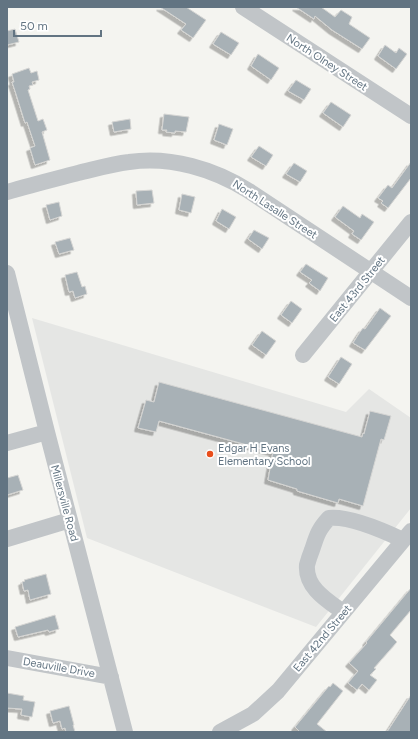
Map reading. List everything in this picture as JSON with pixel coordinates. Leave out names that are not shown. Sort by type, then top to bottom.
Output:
[{"type":"street","name":"North Olney Street","points":[[243,7],[411,116]]},
{"type":"street","name":"North Lasalle Street","points":[[7,192],[119,163],[156,161],[189,165],[215,173],[235,182],[411,298]]},
{"type":"street","name":"East 43rd Street","points":[[303,355],[411,222]]},
{"type":"street","name":"Millersville Road","points":[[7,273],[125,732]]},
{"type":"street","points":[[7,443],[47,432]]},
{"type":"street","points":[[343,612],[314,590],[308,576],[307,565],[318,531],[329,518],[338,517],[387,532],[407,535]]},
{"type":"street","points":[[7,539],[70,520]]},
{"type":"street","name":"East 42nd Street","points":[[220,732],[253,714],[278,691],[407,535]]},
{"type":"street","name":"Deauville Drive","points":[[7,658],[111,677]]},
{"type":"shaded area","points":[[32,318],[346,412],[369,389],[411,418],[411,508],[316,627],[87,538]]},
{"type":"building","points":[[160,7],[186,7],[206,20],[193,38],[181,30],[186,24]]},
{"type":"building","points":[[296,7],[321,7],[335,17],[341,10],[352,17],[349,24],[370,38],[362,49],[332,30],[315,16],[314,19]]},
{"type":"building","points":[[15,29],[19,42],[7,45],[7,31]]},
{"type":"building","points":[[221,32],[239,43],[231,55],[213,44]]},
{"type":"building","points":[[385,45],[396,53],[399,48],[407,54],[396,69],[378,56]]},
{"type":"building","points":[[258,54],[279,68],[271,80],[251,66]]},
{"type":"building","points":[[29,68],[31,73],[37,71],[39,80],[32,82],[33,85],[29,86],[30,89],[28,90],[38,121],[43,119],[47,130],[42,132],[50,160],[35,165],[30,148],[35,146],[27,122],[25,123],[12,82],[14,82],[12,74]]},
{"type":"building","points":[[296,80],[311,89],[304,100],[288,91]]},
{"type":"building","points":[[331,102],[351,115],[343,127],[323,113]]},
{"type":"building","points":[[164,114],[189,117],[186,132],[175,131],[175,133],[162,130]]},
{"type":"building","points":[[130,119],[131,129],[114,132],[112,122]]},
{"type":"building","points":[[219,124],[233,129],[227,145],[214,140]]},
{"type":"building","points":[[259,146],[273,155],[266,166],[251,157]]},
{"type":"building","points":[[411,162],[411,178],[388,208],[381,203],[383,201],[378,198],[388,185],[392,188]]},
{"type":"building","points":[[294,163],[307,171],[300,182],[286,174]]},
{"type":"building","points":[[152,190],[154,203],[137,205],[136,191]]},
{"type":"building","points":[[182,194],[195,197],[191,213],[179,210]]},
{"type":"building","points":[[59,202],[62,216],[50,220],[46,205]]},
{"type":"building","points":[[343,206],[360,218],[362,214],[374,222],[361,240],[352,234],[354,231],[335,217]]},
{"type":"building","points":[[222,209],[236,217],[229,229],[216,221]]},
{"type":"building","points":[[254,230],[269,238],[262,249],[248,239]]},
{"type":"building","points":[[70,238],[74,250],[59,254],[55,242]]},
{"type":"building","points":[[306,264],[328,278],[320,291],[309,283],[312,280],[300,272]]},
{"type":"building","points":[[77,272],[82,287],[85,286],[87,294],[75,298],[73,291],[69,292],[65,275]]},
{"type":"building","points":[[291,301],[302,309],[292,323],[281,315]]},
{"type":"building","points":[[380,308],[391,316],[365,350],[353,343],[363,328],[365,329]]},
{"type":"building","points":[[262,331],[276,341],[266,355],[252,345]]},
{"type":"building","points":[[341,357],[352,364],[339,384],[328,377]]},
{"type":"building","points":[[159,382],[362,437],[370,411],[391,416],[384,440],[381,439],[363,506],[339,499],[338,503],[297,491],[297,489],[268,480],[273,452],[159,421],[156,432],[138,428],[146,400],[154,402]]},
{"type":"building","points":[[18,475],[23,490],[7,495],[7,478]]},
{"type":"building","points":[[46,574],[51,594],[30,600],[28,590],[24,591],[22,582],[25,581],[24,580]]},
{"type":"building","points":[[411,588],[411,610],[390,635],[397,642],[374,668],[376,669],[370,675],[377,680],[369,690],[362,684],[357,690],[348,683],[358,671],[349,663]]},
{"type":"building","points":[[55,615],[59,629],[18,637],[15,627]]},
{"type":"building","points":[[333,683],[343,691],[317,724],[327,732],[300,732],[295,727]]},
{"type":"building","points":[[7,693],[24,696],[23,700],[35,702],[32,717],[21,715],[22,709],[7,708]]},
{"type":"building","points":[[411,695],[411,732],[387,732]]},
{"type":"building","points":[[69,706],[75,732],[66,732],[65,728],[62,729],[60,721],[53,723],[50,711]]},
{"type":"place","name":"Edgar H Evans Elementary School","points":[[210,454]]}]
